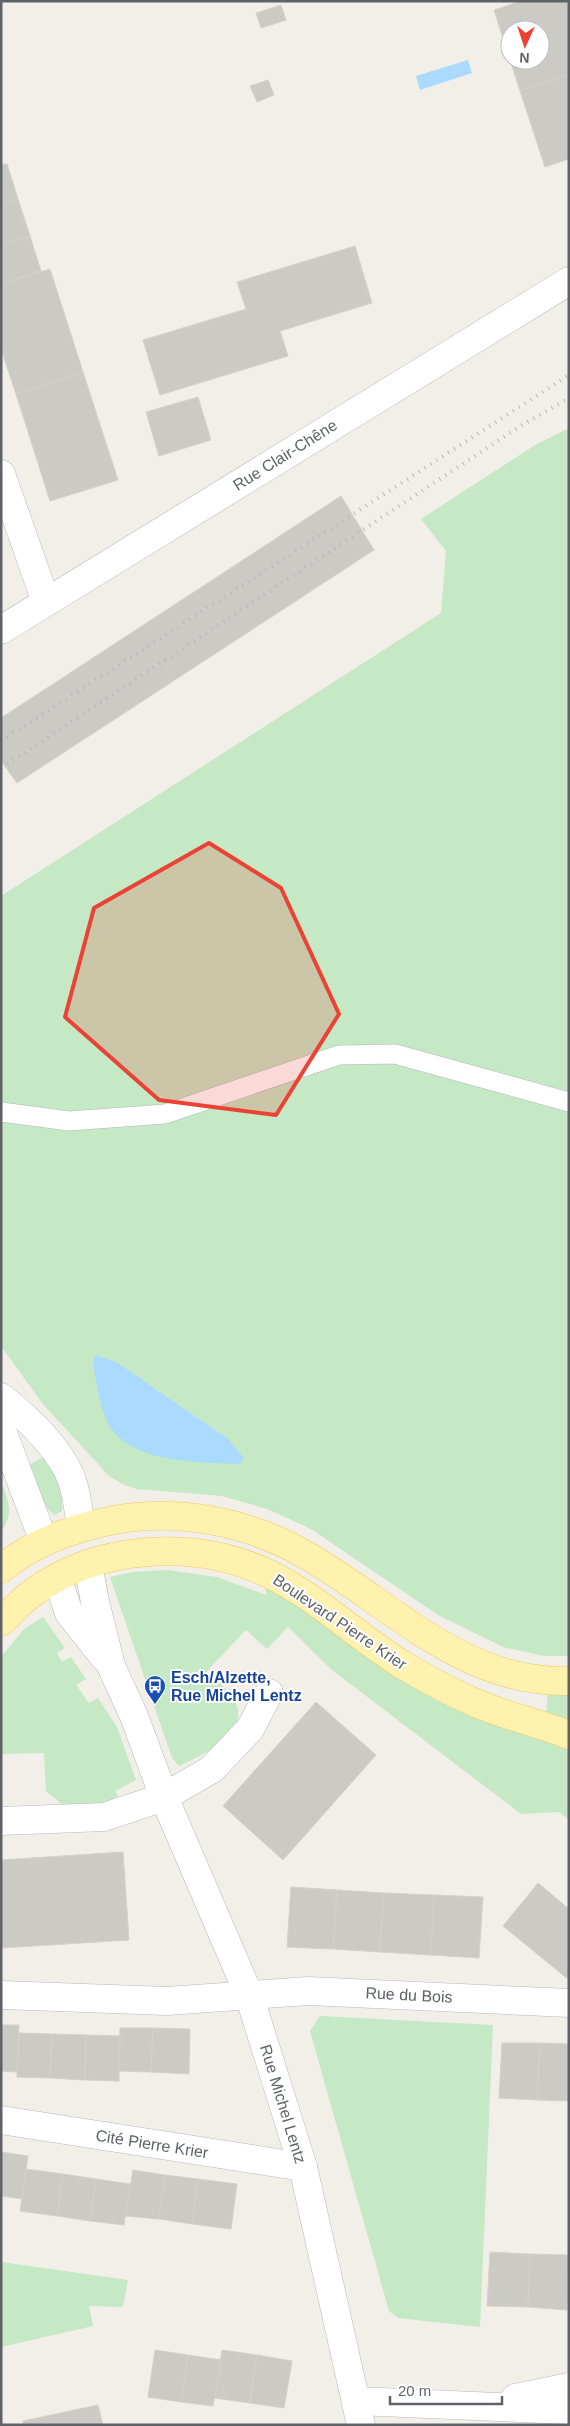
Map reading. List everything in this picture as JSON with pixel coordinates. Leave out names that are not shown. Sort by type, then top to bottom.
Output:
[{"type":"main road","points":[[1,1569],[44,1542],[81,1526],[128,1518],[191,1517],[258,1532],[305,1554],[424,1635],[487,1668],[548,1681],[569,1680]]},
{"type":"main road","points":[[81,1526],[88,1564]]},
{"type":"main road","points":[[44,1542],[57,1578]]},
{"type":"main road","name":"Boulevard Pierre Krier","points":[[1,1622],[31,1594],[57,1578],[88,1564],[131,1554],[167,1552],[197,1553],[235,1560],[266,1572],[292,1587],[403,1665],[470,1701],[569,1735]]},
{"type":"street","name":"Rue Clair-Chêne","points":[[1,630],[569,281]]},
{"type":"street","points":[[1,474],[46,602]]},
{"type":"street","points":[[1,1397],[22,1414],[66,1468],[76,1494],[81,1526]]},
{"type":"street","points":[[1,1428],[44,1542]]},
{"type":"street","points":[[88,1564],[94,1602],[111,1666]]},
{"type":"street","points":[[57,1578],[70,1614],[111,1666]]},
{"type":"street","name":"Rue Michel Lentz","points":[[111,1666],[134,1716],[164,1797],[250,1995],[303,2167],[359,2413]]},
{"type":"street","points":[[1,1821],[104,1817],[164,1797],[212,1768],[250,1729],[268,1693]]},
{"type":"street","name":"Rue du Bois","points":[[250,1995],[308,1990],[569,2003]]},
{"type":"street","points":[[1,1995],[167,2001],[250,1995]]},
{"type":"street","name":"Cité Pierre Krier","points":[[1,2120],[303,2167]]},
{"type":"street","points":[[477,2406],[569,2387]]},
{"type":"street","points":[[359,2413],[477,2406],[569,2410]]},
{"type":"lane","points":[[1,1112],[69,1121],[165,1114],[339,1055],[395,1054],[569,1102]]},
{"type":"highlighted area","points":[[209,843],[281,888],[339,1014],[276,1115],[159,1100],[65,1017],[94,908]]},
{"type":"green space","points":[[569,428],[569,1656],[544,1656],[503,1647],[438,1615],[311,1529],[267,1509],[222,1496],[137,1489],[124,1485],[109,1476],[42,1403],[1,1346],[1,896],[441,613],[446,551],[421,519],[535,445]],"holes":[[[96,1355],[118,1363],[227,1438],[93,1360]]]},
{"type":"green space","points":[[45,1456],[62,1496],[62,1511],[55,1515],[43,1501],[29,1465]]},
{"type":"green space","points":[[1,1481],[9,1513],[1,1532]]},
{"type":"green space","points":[[167,1570],[217,1577],[266,1595],[266,1572],[403,1665],[545,1725],[549,1681],[569,1681],[569,1820],[559,1812],[521,1814],[332,1670],[288,1627],[267,1649],[246,1630],[207,1671],[234,1698],[238,1715],[236,1726],[221,1743],[179,1766],[172,1758],[110,1577],[133,1572]]},
{"type":"green space","points":[[43,1617],[65,1648],[57,1653],[62,1662],[71,1657],[86,1679],[76,1685],[89,1703],[98,1698],[117,1727],[136,1780],[115,1791],[118,1796],[101,1805],[65,1807],[46,1791],[44,1753],[1,1754],[1,1657],[24,1629]]},
{"type":"green space","points":[[320,2016],[493,2025],[480,2327],[398,2318],[389,2311],[310,2031]]},
{"type":"green space","points":[[1,2262],[128,2280],[123,2307],[89,2306],[93,2326],[1,2347]]},
{"type":"water","points":[[468,60],[472,73],[420,90],[416,76]]},
{"type":"water","points":[[96,1355],[118,1363],[227,1438],[244,1458],[239,1464],[171,1459],[138,1449],[124,1441],[112,1430],[102,1406],[93,1360]]},
{"type":"building","points":[[521,1],[566,1],[569,9],[569,75],[520,91],[513,70],[550,70],[550,20],[500,20],[500,29],[494,10]]},
{"type":"building","points":[[281,5],[286,20],[261,28],[256,13]]},
{"type":"building","points":[[569,75],[569,159],[545,167],[520,91]]},
{"type":"building","points":[[268,80],[274,95],[257,102],[250,86]]},
{"type":"building","points":[[7,164],[18,199],[1,204],[1,165]]},
{"type":"building","points":[[18,199],[30,236],[1,245],[1,204]]},
{"type":"building","points":[[30,236],[41,271],[1,284],[1,245]]},
{"type":"building","points":[[355,246],[372,303],[280,331],[288,356],[160,395],[143,340],[246,309],[237,282]]},
{"type":"building","points":[[50,269],[83,372],[16,394],[1,349],[1,284]]},
{"type":"building","points":[[83,372],[118,480],[50,501],[16,394]]},
{"type":"building","points":[[198,397],[211,440],[159,456],[146,412]]},
{"type":"building","points":[[341,496],[374,550],[17,783],[1,761],[1,718]]},
{"type":"building","points":[[316,1702],[376,1755],[283,1860],[223,1806]]},
{"type":"building","points":[[123,1852],[129,1940],[1,1948],[1,1860]]},
{"type":"building","points":[[538,1883],[569,1909],[569,1980],[503,1926]]},
{"type":"building","points":[[291,1887],[337,1890],[333,1949],[287,1947]]},
{"type":"building","points":[[337,1890],[384,1893],[380,1952],[333,1949]]},
{"type":"building","points":[[384,1893],[434,1895],[431,1955],[380,1952]]},
{"type":"building","points":[[434,1895],[483,1897],[479,1958],[431,1955]]},
{"type":"building","points":[[1,2025],[19,2025],[17,2072],[1,2071]]},
{"type":"building","points":[[120,2028],[153,2028],[151,2072],[119,2071]]},
{"type":"building","points":[[153,2028],[190,2029],[189,2074],[151,2072]]},
{"type":"building","points":[[19,2033],[52,2034],[50,2078],[17,2077]]},
{"type":"building","points":[[52,2034],[86,2035],[85,2080],[50,2078]]},
{"type":"building","points":[[86,2035],[120,2036],[119,2081],[85,2080]]},
{"type":"building","points":[[502,2043],[540,2043],[537,2100],[499,2098]]},
{"type":"building","points":[[540,2043],[569,2044],[569,2101],[537,2100]]},
{"type":"building","points":[[1,2152],[28,2156],[22,2199],[1,2196]]},
{"type":"building","points":[[26,2169],[63,2174],[57,2216],[20,2211]]},
{"type":"building","points":[[133,2170],[165,2175],[159,2219],[125,2216]]},
{"type":"building","points":[[63,2174],[96,2179],[90,2221],[57,2216]]},
{"type":"building","points":[[165,2175],[198,2179],[192,2224],[159,2219]]},
{"type":"building","points":[[96,2179],[130,2184],[124,2225],[90,2221]]},
{"type":"building","points":[[198,2179],[237,2184],[231,2229],[192,2224]]},
{"type":"building","points":[[490,2252],[530,2254],[528,2307],[487,2306]]},
{"type":"building","points":[[530,2254],[569,2255],[567,2310],[528,2307]]},
{"type":"building","points":[[155,2350],[188,2355],[181,2402],[148,2397]]},
{"type":"building","points":[[222,2350],[257,2355],[250,2403],[214,2398]]},
{"type":"building","points":[[188,2355],[221,2360],[213,2406],[181,2402]]},
{"type":"building","points":[[257,2355],[292,2361],[284,2408],[250,2403]]},
{"type":"building","points":[[98,2405],[103,2425],[23,2425],[23,2421]]},
{"type":"railway","points":[[1,741],[569,375]]},
{"type":"railway","points":[[1,768],[522,425],[569,398]]},
{"type":"place","name":"Esch/Alzette, Rue Michel Lentz","points":[[155,1705]]}]
